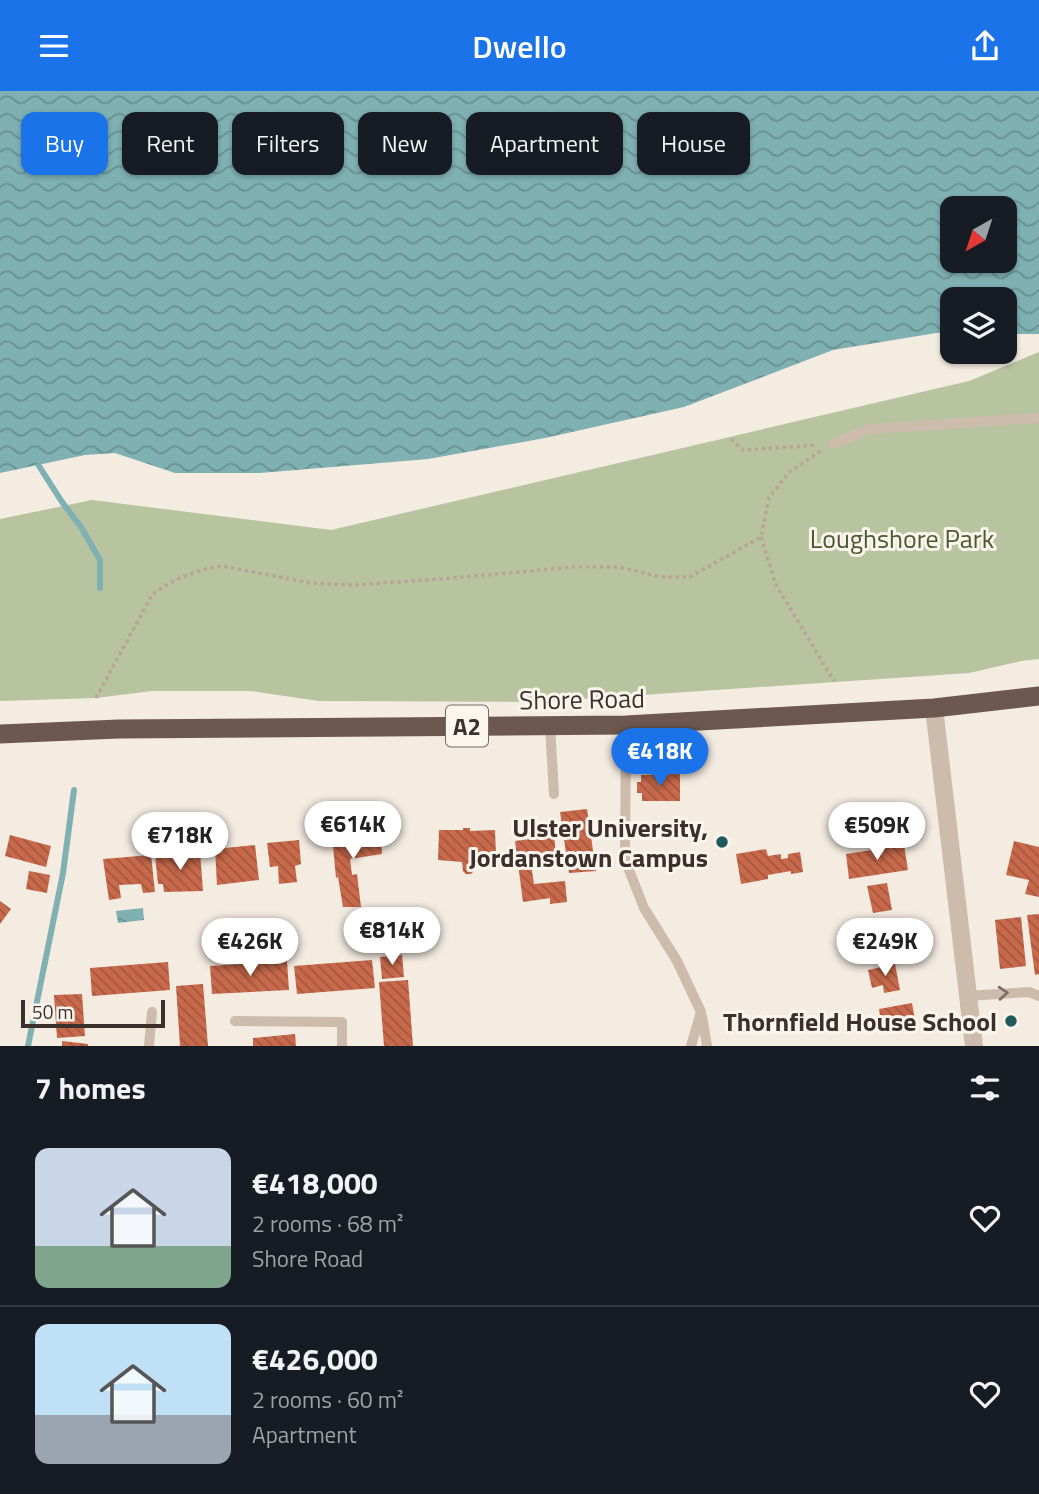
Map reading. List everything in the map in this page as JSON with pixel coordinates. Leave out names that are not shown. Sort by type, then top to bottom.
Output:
[{"type":"highway","name":"Shore Road","points":[[0,734],[119,729],[626,725],[934,708],[1039,696]]},
{"type":"street","points":[[934,708],[974,1046]]},
{"type":"lane","points":[[833,444],[869,429],[1039,418]]},
{"type":"lane","points":[[626,725],[625,860],[644,908],[677,961],[701,1012],[707,1046]]},
{"type":"lane","points":[[550,726],[554,794]]},
{"type":"lane","points":[[967,996],[1029,992],[1039,996]]},
{"type":"lane","points":[[149,1046],[152,1012]]},
{"type":"lane","points":[[691,1046],[701,1012]]},
{"type":"lane","points":[[235,1021],[342,1022],[342,1046]]},
{"type":"path","points":[[730,439],[743,450],[833,444]]},
{"type":"path","points":[[833,444],[789,472],[769,498],[761,537],[776,585],[834,681]]},
{"type":"path","points":[[96,698],[152,595],[163,586],[209,568],[222,566],[311,583],[354,585],[575,566],[620,567],[661,577],[690,577],[761,537]]},
{"type":"green space","name":"Loughshore Park","points":[[1039,352],[1039,659],[969,673],[539,702],[319,701],[250,691],[152,691],[96,698],[0,701],[0,519],[92,500],[331,530],[969,381],[1010,364],[1017,364],[1017,361]]},
{"type":"water","points":[[0,91],[1039,91],[1039,334],[1017,334],[1017,287],[940,287],[940,333],[833,350],[684,407],[545,438],[428,459],[260,473],[175,473],[115,453],[85,455],[0,473]]},
{"type":"water","points":[[143,908],[144,920],[118,923],[116,911]]},
{"type":"building","points":[[680,774],[680,801],[642,801],[642,793],[637,793],[637,782],[641,782],[641,775]]},
{"type":"building","points":[[587,809],[596,871],[569,873],[560,812]]},
{"type":"building","points":[[373,825],[375,843],[381,842],[382,854],[350,859],[352,875],[357,874],[361,907],[343,907],[338,877],[336,878],[332,835],[357,832],[356,828]]},
{"type":"building","points":[[470,828],[470,831],[495,830],[496,855],[502,855],[503,866],[474,861],[475,870],[466,874],[462,862],[438,860],[439,830]]},
{"type":"building","points":[[10,835],[51,846],[46,867],[5,856]]},
{"type":"building","points":[[554,836],[556,854],[530,858],[534,884],[565,881],[567,902],[550,904],[550,898],[523,902],[515,841]]},
{"type":"building","points":[[299,840],[301,864],[295,866],[297,882],[279,884],[278,866],[270,867],[267,843]]},
{"type":"building","points":[[1014,841],[1039,847],[1039,897],[1025,894],[1029,880],[1006,875]]},
{"type":"building","points":[[255,845],[259,880],[217,885],[215,849]]},
{"type":"building","points":[[904,845],[908,870],[849,879],[846,854]]},
{"type":"building","points":[[766,849],[768,856],[781,854],[781,859],[788,858],[788,854],[800,852],[803,872],[768,875],[768,879],[741,884],[736,854]]},
{"type":"building","points":[[200,851],[203,891],[164,892],[163,884],[158,884],[155,855]]},
{"type":"building","points":[[151,855],[155,892],[143,893],[141,884],[119,885],[121,898],[109,900],[103,859]]},
{"type":"building","points":[[29,871],[50,875],[47,893],[26,889]]},
{"type":"building","points":[[887,883],[892,910],[873,913],[867,886]]},
{"type":"building","points":[[0,901],[11,909],[0,924]]},
{"type":"building","points":[[1039,914],[1039,974],[1035,975],[1027,915]]},
{"type":"building","points":[[1021,917],[1026,966],[1000,969],[995,920]]},
{"type":"building","points":[[891,922],[898,950],[878,954],[876,945],[864,948],[862,936],[872,934],[871,927]]},
{"type":"building","points":[[402,955],[404,977],[382,979],[380,957]]},
{"type":"building","points":[[372,960],[375,988],[297,994],[294,966]]},
{"type":"building","points":[[287,961],[289,990],[212,994],[210,966]]},
{"type":"building","points":[[168,962],[170,990],[92,996],[90,968]]},
{"type":"building","points":[[895,964],[900,990],[884,993],[883,985],[872,988],[868,970]]},
{"type":"building","points":[[408,980],[413,1046],[384,1046],[379,982]]},
{"type":"building","points":[[203,984],[208,1046],[180,1046],[176,986]]},
{"type":"building","points":[[82,994],[85,1036],[57,1038],[54,995]]},
{"type":"building","points":[[912,1003],[915,1020],[908,1021],[909,1028],[891,1031],[889,1021],[881,1022],[879,1009]]},
{"type":"building","points":[[295,1034],[296,1046],[253,1046],[253,1038]]},
{"type":"building","points":[[62,1041],[88,1044],[88,1046],[62,1046]]},
{"type":"waterway","points":[[39,466],[100,560],[100,588]]},
{"type":"waterway","points":[[28,1046],[63,873],[74,790]]},
{"type":"place","name":"Ulster University, Jordanstown Campus","points":[[722,842]]},
{"type":"place","name":"Thornfield House School","points":[[1011,1021]]}]
